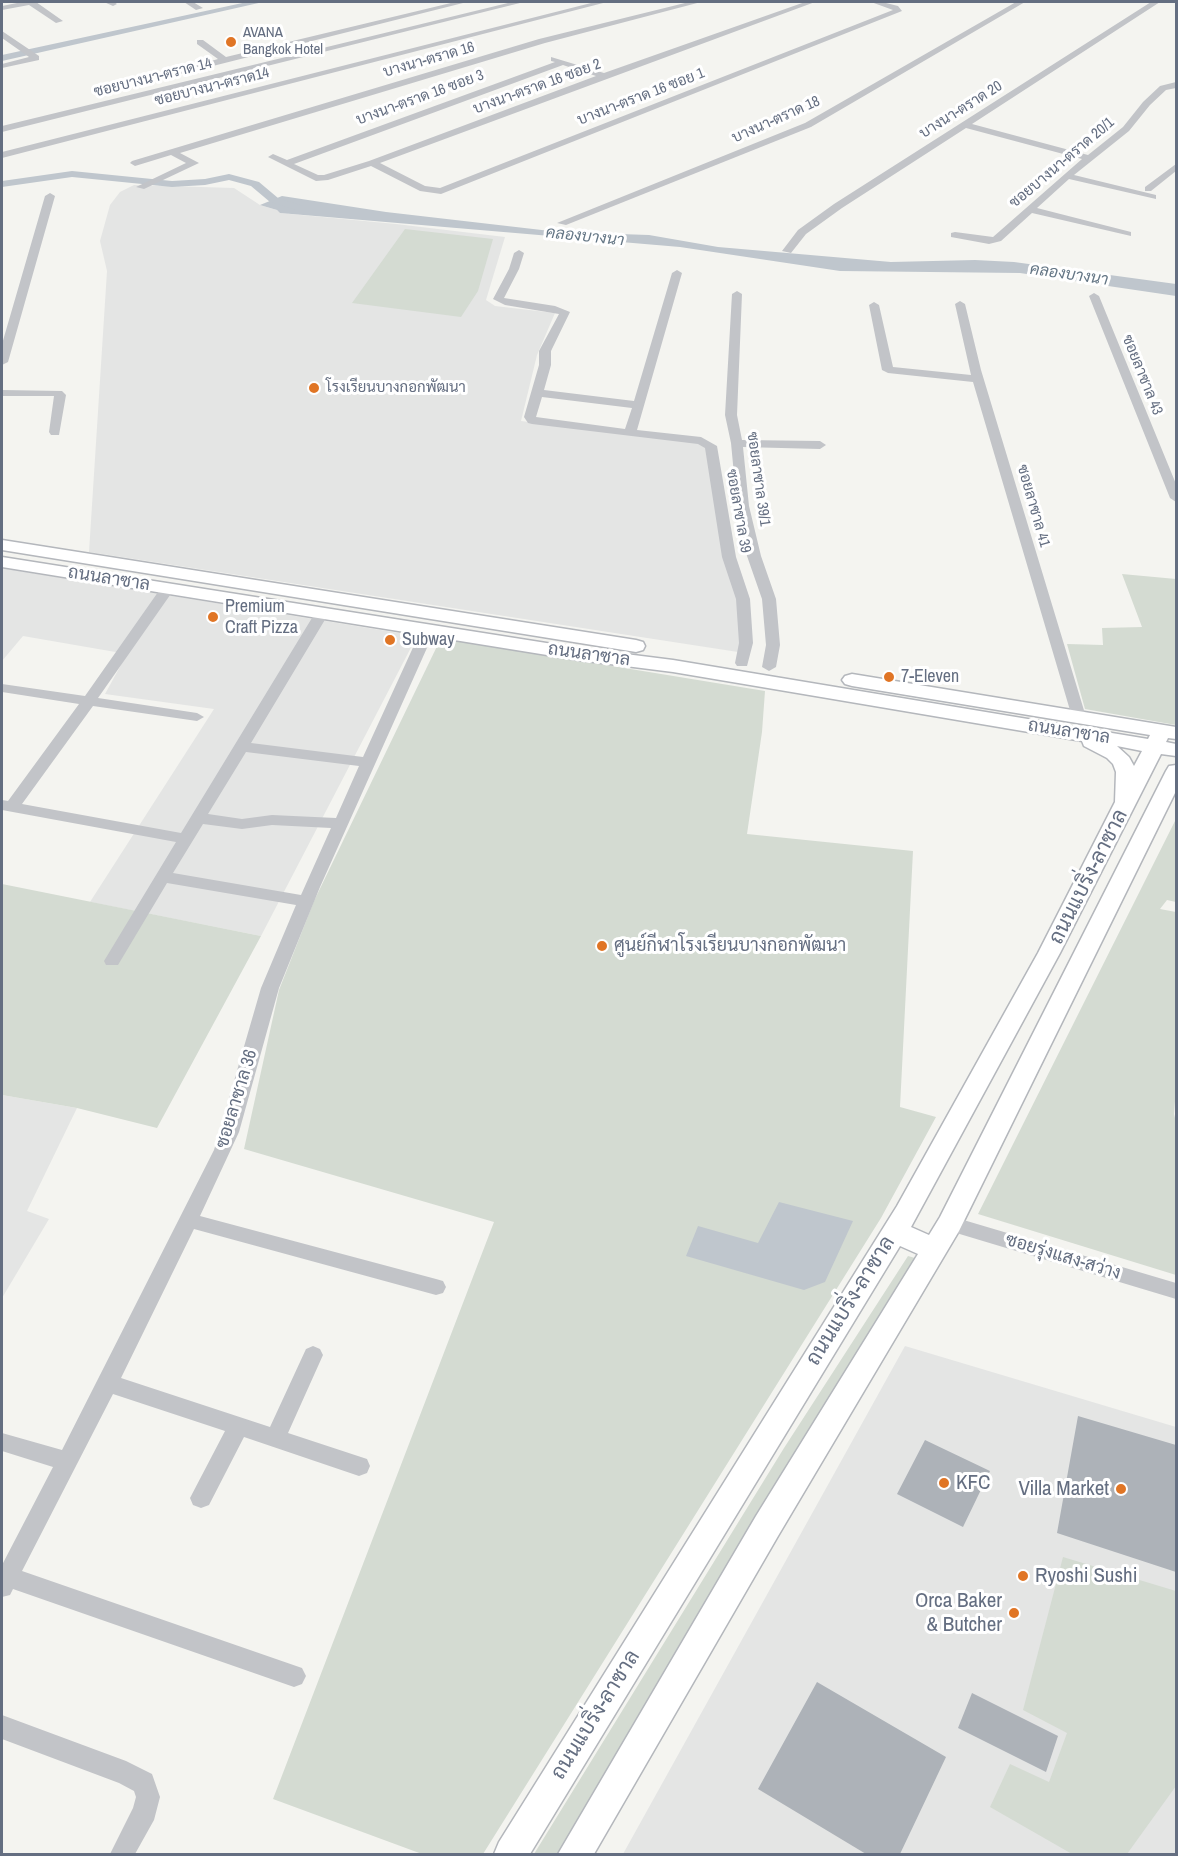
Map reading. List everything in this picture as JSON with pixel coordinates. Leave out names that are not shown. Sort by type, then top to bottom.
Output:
[{"type":"street","points":[[2,8],[31,2],[60,21]]},
{"type":"street","points":[[188,2],[199,8]]},
{"type":"street","points":[[181,71],[463,2]]},
{"type":"street","name":"ซอยบางนา-ตราด 14","points":[[2,129],[520,2]]},
{"type":"street","name":"ซอยบางนา-ตราด14","points":[[2,156],[603,2]]},
{"type":"street","name":"บางนา-ตราด 16","points":[[135,163],[542,41],[697,2]]},
{"type":"street","name":"บางนา-ตราด 16 ซอย 2","points":[[273,157],[321,178],[372,163],[811,2]]},
{"type":"street","name":"บางนา-ตราด 16 ซอย 1","points":[[372,163],[423,189],[441,191],[898,11],[875,2]]},
{"type":"street","name":"บางนา-ตราด 18","points":[[562,223],[808,125],[1021,2]]},
{"type":"street","name":"บางนา-ตราด 20","points":[[788,251],[802,232],[838,206],[1156,2]]},
{"type":"street","points":[[2,34],[36,58],[2,66]]},
{"type":"street","points":[[368,39],[378,44]]},
{"type":"street","points":[[200,42],[223,59]]},
{"type":"street","points":[[387,49],[397,54]]},
{"type":"street","points":[[550,57],[604,76]]},
{"type":"street","name":"บางนา-ตราด 16 ซอย 3","points":[[287,163],[563,62]]},
{"type":"street","name":"ซอยบางนา-ตราด 20/1","points":[[955,235],[994,240],[1031,210],[1067,176],[1126,129],[1146,104],[1163,88],[1176,85]]},
{"type":"street","points":[[964,125],[1089,158]]},
{"type":"street","points":[[141,187],[170,176],[194,163],[171,152]]},
{"type":"street","points":[[1067,176],[1150,193],[1160,179],[1176,167]]},
{"type":"street","points":[[1160,179],[1176,183]]},
{"type":"street","points":[[2,362],[50,196]]},
{"type":"street","points":[[1031,210],[1127,234]]},
{"type":"street","name":"ซอยลาซาล 39","points":[[519,253],[514,269],[498,299],[565,312],[546,351],[545,365],[530,417],[532,420],[701,441],[711,446],[729,556],[743,599],[746,643],[742,663]]},
{"type":"street","points":[[630,433],[677,273]]},
{"type":"street","name":"ซอยลาซาล 39/1","points":[[737,294],[731,415],[747,526],[754,556],[770,599],[772,645],[770,667]]},
{"type":"street","name":"ซอยลาซาล 43","points":[[1094,296],[1176,498]]},
{"type":"street","name":"ซอยลาซาล 41","points":[[960,304],[978,379],[1079,717]]},
{"type":"street","points":[[874,305],[888,370],[978,379]]},
{"type":"street","points":[[2,393],[58,393],[60,395],[55,432]]},
{"type":"street","points":[[538,393],[638,405]]},
{"type":"street","points":[[736,443],[820,445]]},
{"type":"street","name":"ถนนลาซาล","points":[[2,545],[431,622],[676,659],[1042,728],[1168,740]]},
{"type":"street","name":"ถนนลาซาล","points":[[2,562],[322,613],[431,622]]},
{"type":"street","points":[[168,588],[89,701],[7,806],[186,839]]},
{"type":"street","points":[[112,961],[322,613]]},
{"type":"street","name":"ซอยลาซาล 36","points":[[4,1582],[108,1383],[230,1132],[270,988],[340,823],[431,622]]},
{"type":"street","name":"ถนนลาซาล","points":[[676,659],[770,667],[1079,717],[1168,740]]},
{"type":"street","points":[[2,688],[197,717]]},
{"type":"street","points":[[1042,728],[1094,743],[1114,753],[1122,762],[1126,772],[1126,792],[1120,817]]},
{"type":"street","name":"ถนนแบริ่ง-ลาซาล","points":[[511,1854],[894,1232],[1049,954],[1120,817],[1168,740]]},
{"type":"street","points":[[243,747],[368,762]]},
{"type":"street","name":"ถนนแบริ่ง-ลาซาล","points":[[574,1854],[767,1526],[950,1224],[1176,771]]},
{"type":"street","points":[[1153,818],[1176,792]]},
{"type":"street","points":[[199,818],[242,824],[272,820],[340,823]]},
{"type":"street","points":[[163,877],[306,901]]},
{"type":"street","points":[[188,1220],[436,1287]]},
{"type":"street","name":"ซอยรุ่งแสง-สว่าง","points":[[950,1224],[1176,1291]]},
{"type":"street","points":[[894,1232],[935,1250]]},
{"type":"street","points":[[276,1438],[313,1355]]},
{"type":"street","points":[[108,1383],[359,1466]]},
{"type":"street","points":[[201,1498],[239,1426]]},
{"type":"street","points":[[2,1442],[67,1461]]},
{"type":"street","points":[[4,1582],[294,1676]]},
{"type":"street","points":[[2,1727],[126,1773],[143,1783],[148,1797],[145,1811],[122,1854]]},
{"type":"shaded area","name":"โรงเรียนบางกอกพัฒนา","points":[[134,185],[234,188],[260,205],[280,213],[505,237],[486,300],[495,306],[555,313],[537,355],[521,421],[706,444],[738,598],[741,643],[738,652],[89,552],[107,271],[100,241],[110,205],[120,192]]},
{"type":"shaded area","points":[[405,229],[493,239],[478,291],[461,317],[352,303]]},
{"type":"shaded area","points":[[2,568],[417,636],[261,936],[90,902],[214,709],[105,694],[127,654],[23,636],[2,661]]},
{"type":"shaded area","points":[[1122,574],[1176,579],[1176,725],[1085,709],[1067,644],[1103,645],[1102,628],[1142,627]]},
{"type":"shaded area","name":"ศูนย์กีฬาโรงเรียนบางกอกพัฒนา","points":[[441,638],[765,691],[762,732],[747,834],[913,851],[900,1107],[936,1117],[881,1218],[483,1854],[422,1854],[273,1799],[494,1222],[244,1149],[279,990],[314,901]]},
{"type":"shaded area","points":[[1176,819],[1176,902],[1167,900],[1160,909],[1176,912],[1174,1114],[1176,1122],[1176,1275],[978,1214]]},
{"type":"shaded area","points":[[2,884],[261,936],[157,1128],[77,1108],[2,1095]]},
{"type":"shaded area","points":[[2,1095],[77,1108],[27,1211],[49,1219],[2,1298]]},
{"type":"shaded area","points":[[908,1256],[915,1258],[835,1389],[785,1478],[557,1854],[534,1854],[784,1448]]},
{"type":"shaded area","points":[[905,1346],[1176,1427],[1176,1854],[623,1854]]},
{"type":"shaded area","points":[[1063,1557],[1176,1591],[1176,1786],[1127,1854],[1072,1854],[990,1807],[1010,1764],[1049,1782],[1067,1733],[1023,1710]]},
{"type":"water","points":[[282,196],[386,212],[559,232],[649,235],[718,247],[891,262],[975,260],[1014,262],[1176,284],[1176,296],[1020,273],[840,271],[680,247],[280,213],[260,205]]},
{"type":"water","points":[[779,1202],[853,1221],[825,1282],[804,1290],[686,1256],[698,1226],[758,1243]]},
{"type":"building","name":"Villa Market","points":[[1078,1416],[1176,1445],[1176,1572],[1057,1533]]},
{"type":"building","name":"KFC","points":[[925,1440],[990,1471],[963,1527],[897,1494]]},
{"type":"building","points":[[817,1682],[946,1757],[900,1854],[866,1854],[758,1789]]},
{"type":"building","points":[[972,1693],[1058,1736],[1046,1772],[958,1728]]},
{"type":"waterway","points":[[2,58],[258,2]]},
{"type":"waterway","name":"คลองบางนา","points":[[2,184],[72,174],[172,184],[205,182],[229,177],[255,184],[274,200],[297,206]]},
{"type":"place","name":"AVANA Bangkok Hotel","points":[[231,42]]},
{"type":"place","name":"โรงเรียนบางกอกพัฒนา","points":[[314,388]]},
{"type":"place","name":"Premium Craft Pizza","points":[[213,617]]},
{"type":"place","name":"Subway","points":[[390,640]]},
{"type":"place","name":"7-Eleven","points":[[889,677]]},
{"type":"place","name":"ศูนย์กีฬาโรงเรียนบางกอกพัฒนา","points":[[602,946]]},
{"type":"place","name":"KFC","points":[[944,1483]]},
{"type":"place","name":"Villa Market","points":[[1121,1489]]},
{"type":"place","name":"Ryoshi Sushi","points":[[1023,1576]]},
{"type":"place","name":"Orca Baker & Butcher","points":[[1014,1613]]}]
